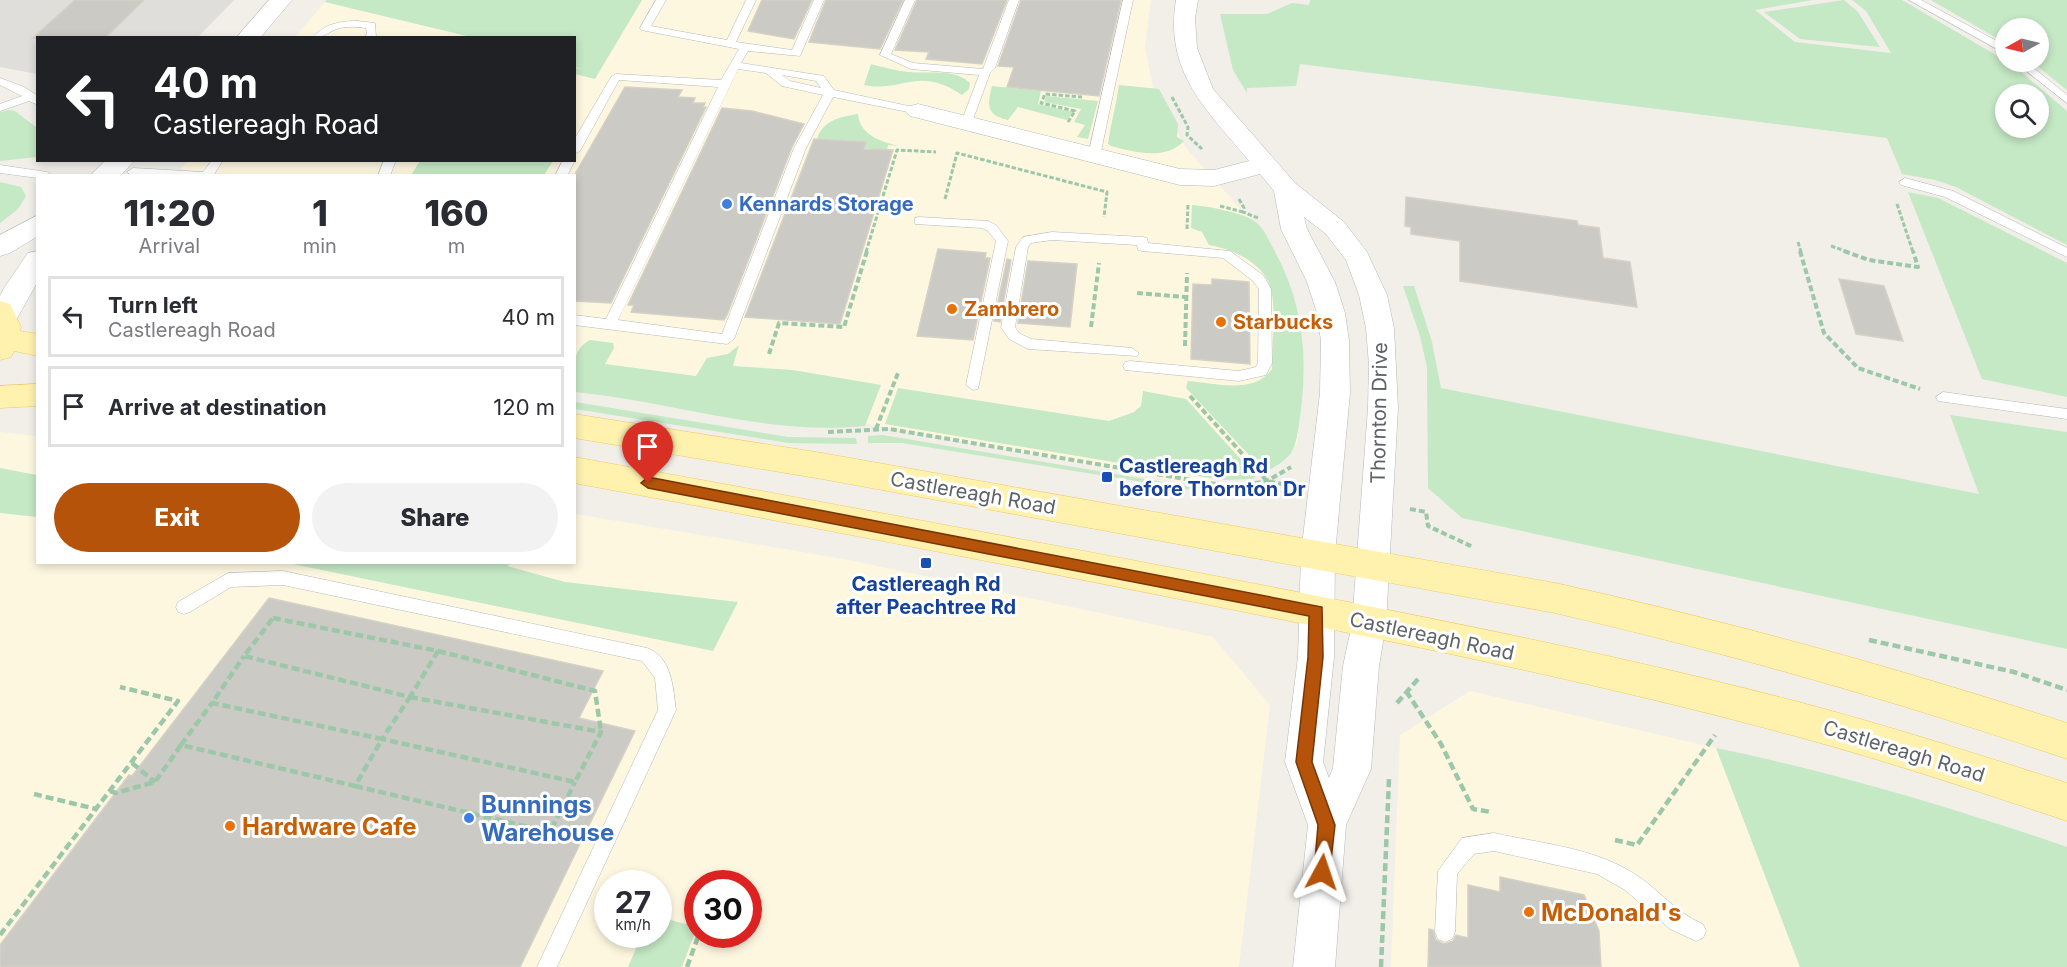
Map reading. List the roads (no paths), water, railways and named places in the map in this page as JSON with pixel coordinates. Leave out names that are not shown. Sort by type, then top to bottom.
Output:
[{"type":"main road","points":[[2,329],[36,344]]},
{"type":"main road","points":[[0,397],[36,395]]},
{"type":"main road","name":"Castlereagh Road","points":[[576,426],[822,466],[1556,598],[1676,624],[1872,679],[2067,741]]},
{"type":"main road","name":"Castlereagh Road","points":[[576,470],[813,513],[1317,611],[1369,624],[1599,670],[1716,698],[1941,761],[2067,802]]},
{"type":"street","points":[[249,36],[281,0]]},
{"type":"street","name":"Thornton Drive","points":[[1187,0],[1184,18],[1186,48],[1196,78],[1215,108],[1286,189],[1335,228],[1358,258],[1373,296],[1383,365],[1374,565],[1369,624],[1361,666],[1352,769],[1327,825]]},
{"type":"street","points":[[918,111],[1094,156],[1192,178],[1225,177],[1264,165]]},
{"type":"street","points":[[109,174],[132,167]]},
{"type":"street","points":[[1286,189],[1294,229],[1321,282],[1331,313],[1335,341],[1335,393],[1318,554],[1316,657],[1304,762],[1327,825],[1314,967]]},
{"type":"street","points":[[0,247],[36,225]]},
{"type":"street","points":[[2,329],[24,278],[36,263]]},
{"type":"lane","points":[[662,0],[645,28],[796,54],[819,0]]},
{"type":"lane","points":[[730,44],[751,0]]},
{"type":"lane","points":[[910,0],[885,55],[911,66],[985,72]]},
{"type":"lane","points":[[967,123],[985,72],[990,68],[1014,0]]},
{"type":"lane","points":[[1094,156],[1101,115],[1108,99],[1128,0]]},
{"type":"lane","points":[[1914,0],[1995,45]]},
{"type":"lane","points":[[320,36],[334,26],[354,23],[371,25],[371,36]]},
{"type":"lane","points":[[610,324],[734,65],[745,47]]},
{"type":"lane","points":[[734,65],[771,72],[786,84],[918,111]]},
{"type":"lane","points":[[2032,72],[2067,100]]},
{"type":"lane","points":[[576,147],[616,77],[725,84]]},
{"type":"lane","points":[[0,81],[20,89],[33,100]]},
{"type":"lane","points":[[576,320],[727,339],[800,148],[830,93]]},
{"type":"lane","points":[[0,108],[33,100]]},
{"type":"lane","points":[[207,174],[216,162]]},
{"type":"lane","points":[[132,167],[189,174]]},
{"type":"lane","points":[[0,169],[36,174]]},
{"type":"lane","points":[[1905,182],[1949,194],[2067,253]]},
{"type":"lane","points":[[918,221],[984,224],[996,232],[1002,241],[973,384]]},
{"type":"lane","points":[[1052,236],[1227,254],[1262,283],[1265,289],[1265,363],[1261,372],[1249,376],[1185,371],[1131,359],[1028,344],[1014,336],[1008,327],[1022,247],[1027,240],[1052,236]]},
{"type":"lane","points":[[1943,397],[2067,414]]},
{"type":"lane","points":[[184,607],[228,580],[283,578],[647,655],[663,675],[667,710],[547,967]]},
{"type":"lane","points":[[1445,932],[1448,871],[1469,845],[1494,842],[1598,865],[1613,871],[1632,883],[1669,919],[1696,931]]},
{"type":"place","name":"Kennards Storage","points":[[727,204]]},
{"type":"place","name":"Zambrero","points":[[952,309]]},
{"type":"place","name":"Starbucks","points":[[1221,322]]},
{"type":"place","name":"Castlereagh Rd before Thornton Dr","points":[[1107,477]]},
{"type":"place","name":"Castlereagh Rd after Peachtree Rd","points":[[926,563]]},
{"type":"place","name":"Bunnings Warehouse","points":[[469,818]]},
{"type":"place","name":"Hardware Cafe","points":[[230,826]]},
{"type":"place","name":"McDonald's","points":[[1529,912]]}]
